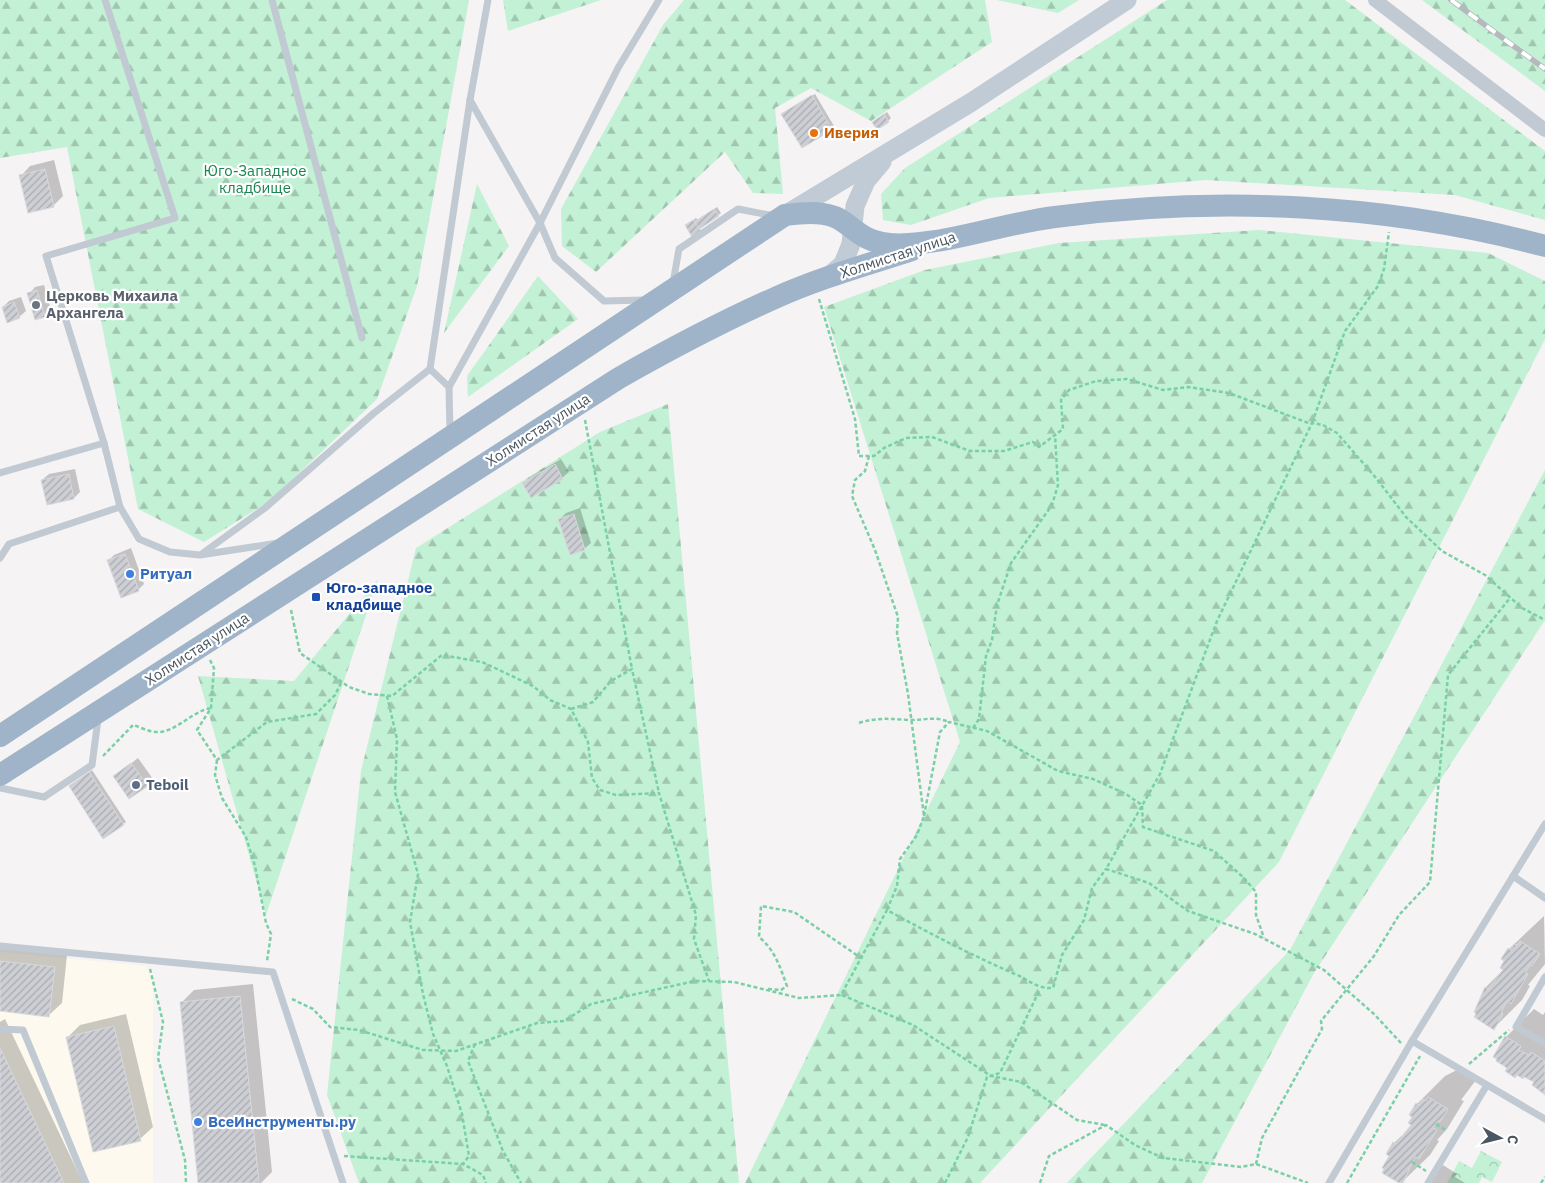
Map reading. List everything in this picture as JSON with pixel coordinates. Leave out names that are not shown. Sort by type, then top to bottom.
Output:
[{"type":"highway","points":[[963,234],[1053,217],[1137,208],[1211,204],[1428,220],[1545,246]]},
{"type":"highway","name":"Холмистая улица","points":[[784,216],[818,214],[834,217],[853,227],[867,238],[885,244],[910,244],[963,234]]},
{"type":"highway","points":[[0,736],[784,216]]},
{"type":"highway","name":"Холмистая улица","points":[[0,775],[582,402],[684,342],[776,298],[821,279],[963,234]]},
{"type":"highway","points":[[273,555],[291,588]]},
{"type":"main road","points":[[784,216],[970,103],[1127,0]]},
{"type":"main road","points":[[821,279],[843,264],[851,244],[855,206],[866,181],[880,163],[908,140]]},
{"type":"street","points":[[1375,0],[1545,130]]},
{"type":"lane","points":[[106,0],[175,218],[46,256],[104,443],[120,507],[139,538],[170,552],[200,555],[295,540]]},
{"type":"lane","points":[[272,0],[362,338]]},
{"type":"lane","points":[[200,555],[265,508],[374,413],[430,369],[470,100],[488,0]]},
{"type":"lane","points":[[450,437],[449,387],[540,223],[618,68],[659,0]]},
{"type":"lane","points":[[470,100],[540,223],[555,258],[604,301],[664,295],[679,249],[738,210],[784,216]]},
{"type":"lane","points":[[430,369],[449,387]]},
{"type":"lane","points":[[0,473],[104,443]]},
{"type":"lane","points":[[0,547],[120,507]]},
{"type":"lane","points":[[0,558],[9,544]]},
{"type":"lane","points":[[0,788],[44,797],[92,766],[98,712]]},
{"type":"lane","points":[[1329,1183],[1412,1041],[1545,824]]},
{"type":"lane","points":[[1513,876],[1545,898]]},
{"type":"lane","points":[[0,946],[273,972],[343,1183]]},
{"type":"lane","points":[[1545,977],[1516,1027],[1545,1044]]},
{"type":"lane","points":[[0,1029],[22,1030],[86,1183]]},
{"type":"lane","points":[[1412,1041],[1545,1119]]},
{"type":"lane","points":[[1428,1183],[1487,1084]]},
{"type":"path","points":[[887,910],[970,955],[1018,976],[1040,989],[1053,988],[1062,955],[1084,920],[1092,888],[1106,869],[1160,774],[1217,622],[1312,423],[1345,331],[1378,286],[1384,269],[1391,216]]},
{"type":"path","points":[[821,279],[855,419],[859,456],[874,456],[884,448],[906,438],[932,437],[970,451],[1004,451],[1032,442],[1039,448],[1063,429],[1061,400],[1069,390],[1096,381],[1128,379],[1163,390],[1188,387],[1228,393],[1312,423],[1323,425],[1337,433],[1376,478],[1406,517],[1442,550],[1484,575],[1522,608],[1545,620]]},
{"type":"path","points":[[582,402],[632,669],[659,793],[696,915],[694,939],[709,981]]},
{"type":"path","points":[[973,728],[979,719],[986,656],[992,640],[997,605],[1011,563],[1052,505],[1058,485],[1055,435]]},
{"type":"path","points":[[869,456],[865,471],[855,480],[852,496],[876,550],[898,617],[897,632],[924,816]]},
{"type":"path","points":[[291,588],[300,653],[349,687],[370,694],[392,696],[442,655],[482,662],[533,686],[550,700],[571,709],[588,742],[592,778],[600,790],[616,795],[659,793]]},
{"type":"path","points":[[1256,1164],[1262,1138],[1322,1029],[1321,1021],[1374,956],[1399,915],[1430,882],[1448,675],[1510,598]]},
{"type":"path","points":[[203,645],[214,668],[211,708],[197,730],[217,760],[216,775],[222,798],[246,837],[256,866],[266,923],[271,934],[271,946],[266,959],[273,972]]},
{"type":"path","points":[[571,709],[593,702],[611,681],[632,669]]},
{"type":"path","points":[[217,760],[267,722],[316,714],[335,695],[342,681]]},
{"type":"path","points":[[388,696],[397,739],[395,792],[418,874],[410,922],[423,994],[438,1050],[447,1066],[462,1114],[470,1156],[463,1164]]},
{"type":"path","points":[[92,766],[133,725],[155,732],[164,732],[182,724],[198,711],[211,708]]},
{"type":"path","points":[[859,723],[884,718],[911,720],[937,717],[949,722],[986,731],[1058,770],[1093,779],[1126,794],[1142,806]]},
{"type":"path","points":[[841,995],[887,910],[897,886],[900,859],[917,835],[924,816],[940,732],[949,722]]},
{"type":"path","points":[[1142,806],[1143,827],[1214,851],[1244,878],[1256,892],[1256,915],[1264,938]]},
{"type":"path","points":[[1106,869],[1149,883],[1188,911],[1264,938],[1324,970],[1374,1014],[1407,1050]]},
{"type":"path","points":[[764,990],[781,990],[787,986],[778,959],[768,944],[759,937],[761,906],[764,905],[794,912],[861,958]]},
{"type":"path","points":[[148,960],[163,1022],[158,1058],[185,1160],[186,1183]]},
{"type":"path","points":[[280,993],[313,1009],[330,1028],[359,1030],[424,1050],[456,1051],[537,1023],[564,1021],[591,1004],[695,980],[734,982],[799,998],[841,995],[913,1025],[991,1076],[1020,1082],[1077,1120],[1106,1125],[1135,1145],[1163,1158],[1241,1167],[1256,1164],[1308,1183]]},
{"type":"path","points":[[945,1183],[968,1138],[987,1077],[1000,1073],[1037,1000],[1040,989]]},
{"type":"path","points":[[1463,1070],[1504,1033],[1516,1027]]},
{"type":"path","points":[[475,1044],[468,1061],[503,1151],[521,1183]]},
{"type":"path","points":[[1347,1183],[1425,1048]]},
{"type":"path","points":[[1436,1124],[1455,1136]]},
{"type":"path","points":[[1040,1183],[1049,1156],[1106,1125]]},
{"type":"path","points":[[334,1155],[463,1164],[484,1175],[486,1183]]},
{"type":"path","points":[[1412,1162],[1432,1176]]},
{"type":"path","points":[[1541,1183],[1545,1177]]},
{"type":"shaded area","points":[[0,952],[145,966],[153,973],[153,1183],[0,1183]]},
{"type":"green space","name":"Юго-Западное кладбище","points":[[0,0],[469,0],[417,286],[377,399],[271,500],[204,542],[138,509],[67,147],[0,158]]},
{"type":"green space","points":[[503,0],[601,0],[508,31]]},
{"type":"green space","points":[[684,0],[985,0],[992,42],[871,121],[811,88],[775,108],[783,194],[753,193],[725,152],[596,272],[562,246],[561,209],[663,25]]},
{"type":"green space","points":[[997,0],[1079,0],[1058,13]]},
{"type":"green space","points":[[1167,0],[1345,0],[1545,151],[1545,220],[1455,195],[1206,180],[989,198],[911,225],[883,220],[881,194],[905,168]]},
{"type":"green space","points":[[1422,0],[1545,0],[1545,91]]},
{"type":"green space","points":[[477,184],[509,246],[444,333]]},
{"type":"green space","points":[[1259,230],[1488,253],[1545,281],[1545,339],[1279,862],[980,1183],[745,1183],[960,742],[824,307],[925,270],[1059,243]]},
{"type":"green space","points":[[538,276],[578,319],[468,397],[467,376]]},
{"type":"green space","points":[[668,404],[739,1183],[359,1183],[327,1095],[361,771],[416,548],[600,432]]},
{"type":"green space","points":[[1545,470],[1545,620],[1314,973],[1202,1183],[1067,1183],[1290,950]]},
{"type":"green space","points":[[378,579],[266,915],[198,676],[294,681]]},
{"type":"green space","points":[[1481,1151],[1502,1162],[1492,1182],[1482,1177],[1479,1183],[1447,1183],[1459,1161],[1472,1168]]},
{"type":"building","points":[[812,95],[832,130],[802,148],[781,114]]},
{"type":"building","points":[[884,114],[889,122],[877,130],[872,122]]},
{"type":"building","points":[[45,169],[54,207],[28,213],[19,175]]},
{"type":"building","points":[[714,209],[719,216],[699,229],[694,222]]},
{"type":"building","points":[[693,220],[701,231],[692,237],[685,225]]},
{"type":"building","name":"Церковь Михаила Архангела","points":[[37,290],[45,317],[35,320],[27,293]]},
{"type":"building","points":[[14,302],[20,318],[7,323],[2,307]]},
{"type":"building","points":[[555,464],[563,479],[531,498],[522,483]]},
{"type":"building","points":[[69,474],[74,499],[47,505],[41,480]]},
{"type":"building","points":[[574,514],[585,550],[570,555],[558,519]]},
{"type":"building","points":[[125,554],[139,591],[121,598],[107,560]]},
{"type":"building","points":[[131,763],[148,786],[129,799],[113,776]]},
{"type":"building","points":[[89,772],[124,825],[103,839],[69,786]]},
{"type":"building","points":[[1520,941],[1540,954],[1525,973],[1528,974],[1511,1004],[1507,1001],[1501,1013],[1503,1014],[1494,1030],[1474,1017],[1476,1014],[1474,1012],[1485,987],[1488,989],[1503,970],[1500,968],[1504,961],[1501,959],[1508,948],[1511,950],[1514,944],[1517,945]]},
{"type":"building","points":[[0,961],[55,967],[49,1017],[0,1011]]},
{"type":"building","points":[[240,996],[259,1183],[198,1183],[180,1002]]},
{"type":"building","points":[[114,1026],[141,1141],[93,1152],[66,1037]]},
{"type":"building","points":[[1505,1036],[1521,1046],[1519,1050],[1529,1055],[1531,1052],[1545,1061],[1545,1095],[1532,1085],[1534,1082],[1517,1075],[1515,1078],[1505,1071],[1507,1068],[1493,1057]]},
{"type":"building","points":[[0,1048],[64,1183],[0,1183]]},
{"type":"building","points":[[1428,1097],[1448,1109],[1440,1122],[1438,1121],[1433,1128],[1437,1130],[1419,1159],[1415,1157],[1403,1183],[1399,1183],[1382,1173],[1384,1169],[1382,1168],[1389,1156],[1386,1154],[1393,1142],[1396,1144],[1411,1125],[1408,1123],[1412,1117],[1409,1115],[1416,1103],[1419,1105],[1423,1099],[1426,1101]]},
{"type":"railway","points":[[1451,0],[1545,69]]},
{"type":"place","name":"Иверия","points":[[814,133]]},
{"type":"place","name":"Церковь Михаила Архангела","points":[[36,305]]},
{"type":"place","name":"Ритуал","points":[[130,574]]},
{"type":"place","name":"Юго-западное кладбище","points":[[316,597]]},
{"type":"place","name":"Teboil","points":[[136,785]]},
{"type":"place","name":"ВсеИнструменты.ру","points":[[198,1122]]}]
